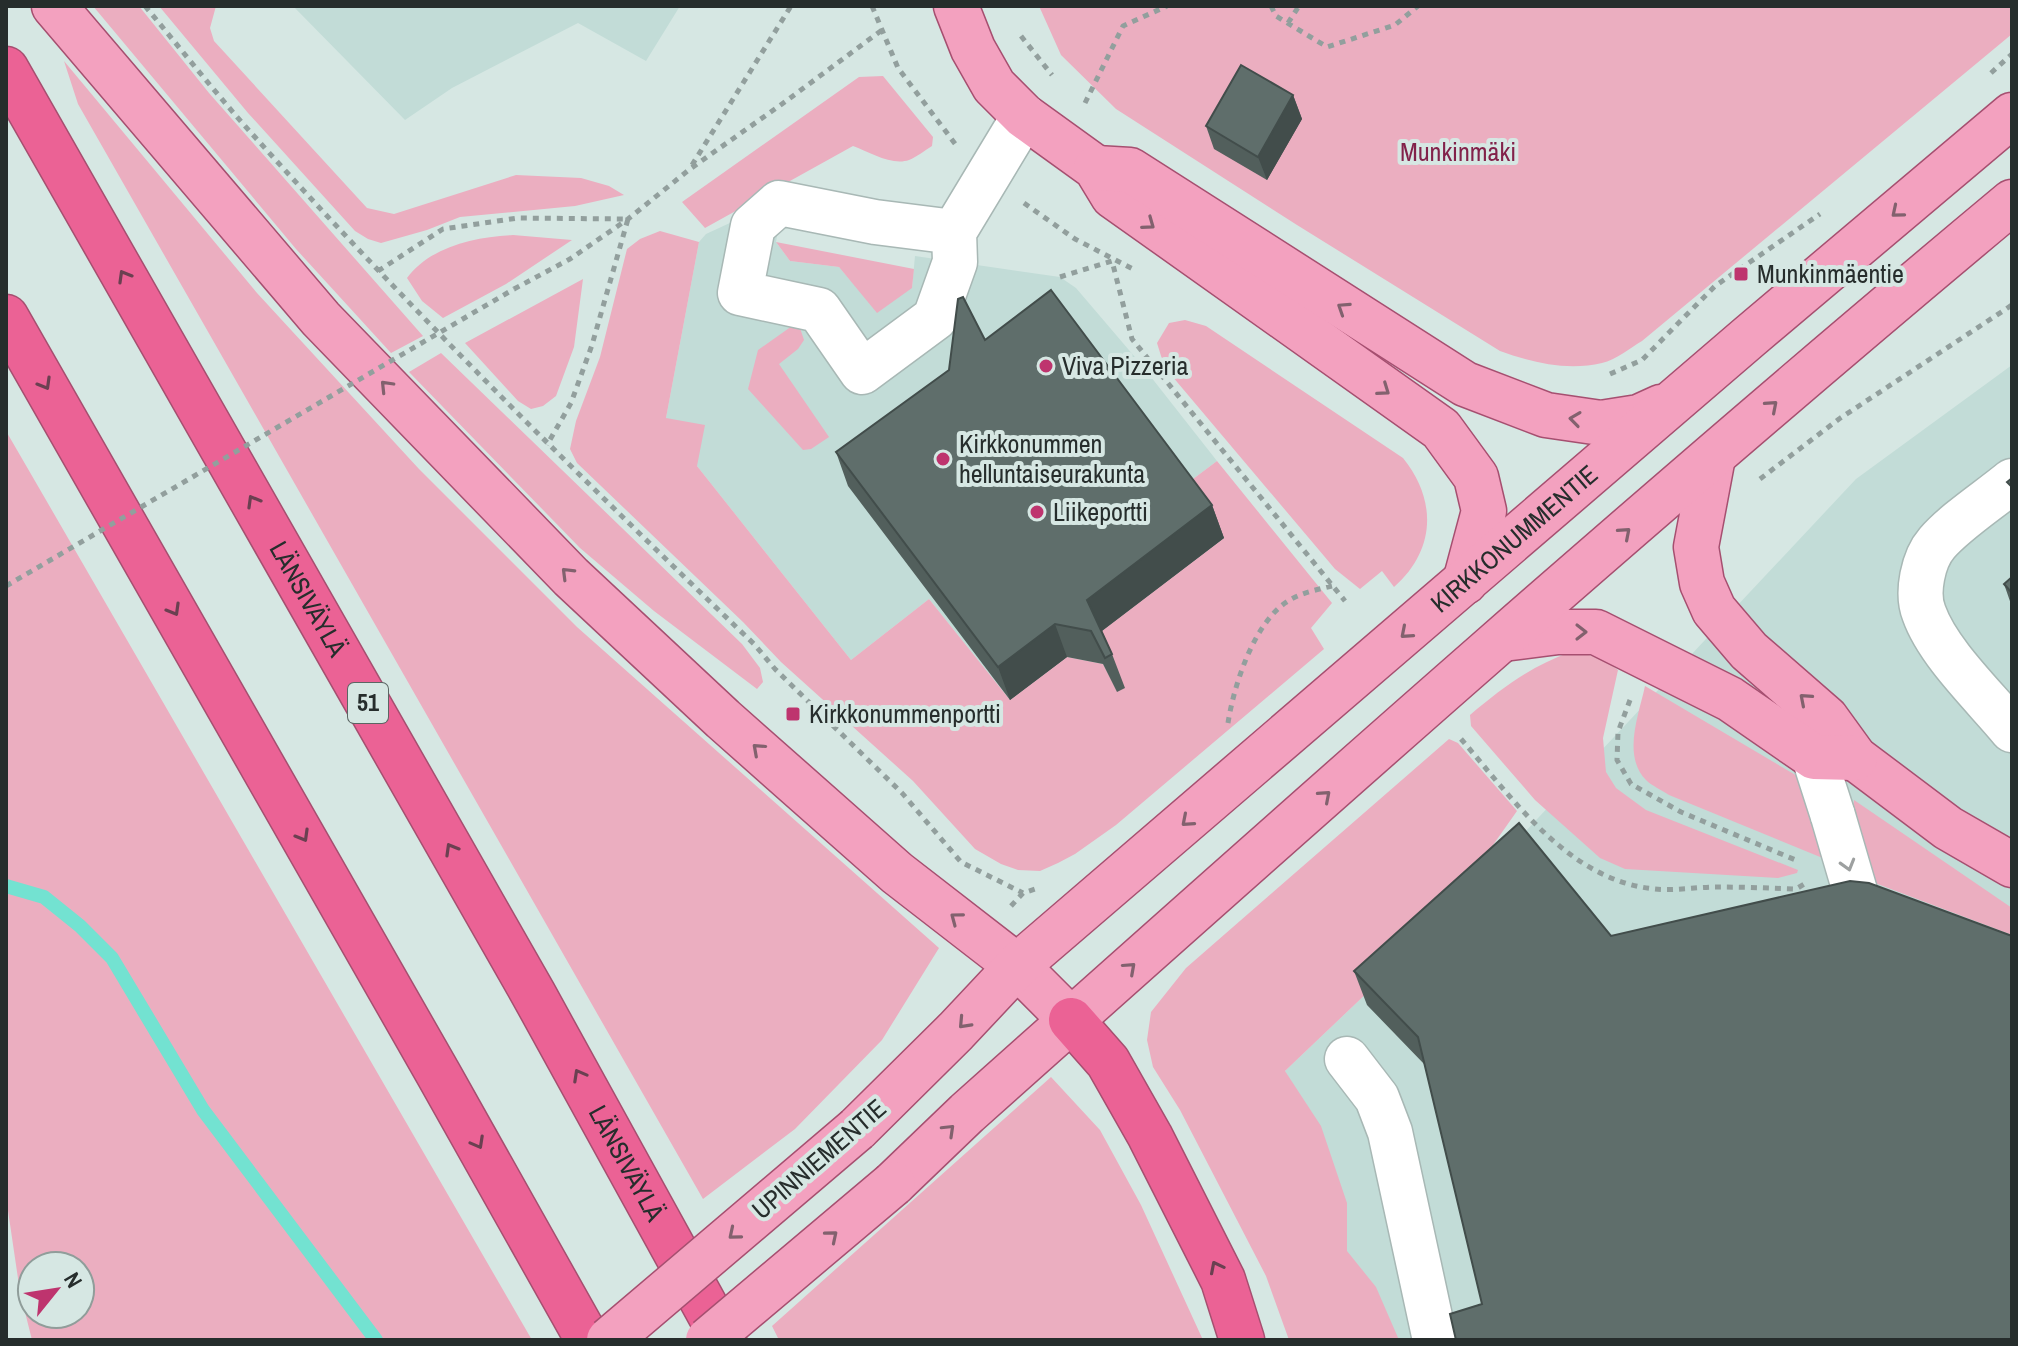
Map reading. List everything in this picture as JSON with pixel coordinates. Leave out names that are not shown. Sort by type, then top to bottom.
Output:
[{"type":"highway","name":"LÄNSIVÄYLÄ","points":[[6,69],[526,981],[724,1340]]},
{"type":"highway","points":[[6,317],[588,1340]]},
{"type":"highway","points":[[1071,1020],[1108,1062],[1150,1136],[1223,1280],[1242,1340]]},
{"type":"main road","points":[[54,6],[321,319],[571,577],[723,719],[897,873],[1017,966],[1071,1020]]},
{"type":"main road","points":[[956,6],[973,49],[994,86],[1024,116],[1096,168],[1113,196],[1441,429],[1476,477],[1484,511],[1465,582]]},
{"type":"main road","name":"KIRKKONUMMENTIE","points":[[1017,966],[2012,115]]},
{"type":"main road","points":[[1096,168],[1130,170],[1465,384],[1546,415],[1601,423],[1639,417],[1677,400]]},
{"type":"main road","points":[[708,1340],[893,1184],[1071,1020],[1503,639],[2012,202]]},
{"type":"main road","points":[[1713,457],[1696,547],[1702,583],[1714,610],[1749,651],[1826,718],[1835,758]]},
{"type":"main road","points":[[1503,639],[1558,632],[1596,632],[1730,699],[1835,758],[2012,865]]},
{"type":"main road","name":"UPINNIEMENTIE","points":[[609,1340],[857,1129],[1017,966]]},
{"type":"street","points":[[954,232],[875,222],[779,203],[753,226],[740,293],[819,310],[862,372],[935,318],[955,262],[954,232],[1024,116]]},
{"type":"street","points":[[2012,481],[1937,544],[1927,558],[1922,577],[1922,611],[1937,641],[2012,730]]},
{"type":"street","points":[[1835,758],[1833,816],[1862,915],[1870,959]]},
{"type":"street","points":[[1347,1059],[1377,1098],[1390,1132],[1435,1340]]},
{"type":"path","points":[[145,6],[251,134],[378,271],[547,445],[754,644],[775,669],[902,793],[961,862],[1023,893]]},
{"type":"path","points":[[690,169],[791,6]]},
{"type":"path","points":[[872,6],[898,68],[960,150]]},
{"type":"path","points":[[1085,103],[1123,26],[1167,6]]},
{"type":"path","points":[[1271,6],[1276,16],[1327,47],[1395,25],[1418,6]]},
{"type":"path","points":[[1288,23],[1299,6]]},
{"type":"path","points":[[6,586],[570,259],[882,30]]},
{"type":"path","points":[[1989,75],[2012,54]]},
{"type":"path","points":[[1599,378],[1642,360],[1715,286],[1820,213]]},
{"type":"path","points":[[378,271],[443,229],[518,218],[628,219]]},
{"type":"path","points":[[547,445],[571,403],[592,345],[628,219]]},
{"type":"path","points":[[1060,277],[1112,261],[1132,339],[1345,601]]},
{"type":"path","points":[[1754,484],[1839,419],[2012,305]]},
{"type":"path","points":[[1227,727],[1242,665],[1269,622],[1283,605],[1309,591],[1332,586]]},
{"type":"path","points":[[1631,696],[1618,732],[1617,760],[1631,784],[1681,812],[1810,866]]},
{"type":"path","points":[[1461,739],[1523,811],[1574,858],[1582,865],[1617,880],[1654,889],[1796,889],[1815,878]]},
{"type":"shaded area","points":[[293,6],[680,6],[646,61],[578,23],[452,88],[405,120]]},
{"type":"shaded area","points":[[732,222],[778,231],[776,242],[790,261],[839,267],[850,280],[912,288],[915,256],[1060,277],[1076,288],[1140,363],[1217,461],[1185,485],[1225,538],[1099,633],[1125,688],[1067,658],[1010,700],[929,599],[851,660],[697,466],[666,418],[699,242],[706,234]]},
{"type":"shaded area","points":[[2012,365],[2012,1340],[1353,1340],[1285,1071],[1433,930],[1856,479]]},
{"type":"green space","points":[[93,6],[139,6],[209,93],[423,336],[391,353],[296,249]]},
{"type":"green space","points":[[159,6],[216,6],[210,28],[214,41],[367,208],[394,214],[516,175],[581,178],[609,186],[624,195],[575,206],[460,217],[381,243],[368,239],[355,231],[248,113]]},
{"type":"green space","name":"Munkinmäki","points":[[1039,6],[2012,6],[2012,34],[1642,341],[1607,361],[1563,366],[1500,351],[1116,109],[1061,55]]},
{"type":"green space","points":[[64,61],[257,293],[419,469],[577,627],[939,948],[882,1040],[795,1129],[703,1199],[78,104]]},
{"type":"green space","points":[[883,76],[933,137],[932,146],[918,155],[909,160],[895,161],[853,146],[705,228],[682,202],[859,77]]},
{"type":"green space","points":[[660,231],[699,242],[666,418],[705,425],[697,466],[851,660],[929,599],[1010,700],[1067,657],[1103,664],[1117,691],[1099,633],[1224,538],[1185,485],[1217,461],[1332,603],[1311,628],[1324,649],[1116,825],[1075,854],[1040,871],[1018,870],[975,849],[913,781],[781,662],[577,463],[570,449],[576,421],[600,357],[627,249],[640,239]]},
{"type":"green space","points":[[513,235],[572,240],[506,284],[443,318],[422,301],[407,278],[428,258],[455,245]]},
{"type":"green space","points":[[776,242],[914,269],[912,288],[877,313],[839,267],[790,261]]},
{"type":"green space","points":[[583,279],[574,347],[556,396],[543,406],[531,409],[518,401],[465,343]]},
{"type":"green space","points":[[1185,320],[1206,326],[1403,458],[1422,491],[1427,524],[1418,557],[1394,587],[1382,571],[1360,589],[1335,569],[1172,376],[1157,343],[1169,323]]},
{"type":"green space","points":[[792,326],[800,328],[804,340],[779,364],[829,437],[811,449],[803,450],[748,389],[758,350]]},
{"type":"green space","points":[[441,353],[742,644],[760,668],[763,682],[757,689],[654,611],[580,548],[409,372]]},
{"type":"green space","points":[[6,431],[532,1340],[32,1340],[30,1330],[96,1330],[96,1250],[16,1250],[16,1265],[6,1197]]},
{"type":"green space","points":[[1571,652],[1600,657],[1618,670],[1603,738],[1606,772],[1616,788],[1646,810],[1798,870],[1797,873],[1778,878],[1625,869],[1600,858],[1535,800],[1471,726],[1470,715],[1518,679]]},
{"type":"green space","points":[[1645,686],[1804,780],[1825,859],[1669,795],[1646,780],[1635,759],[1634,747],[1636,722]]},
{"type":"green space","points":[[1449,739],[1458,743],[1517,811],[1433,930],[1285,1071],[1321,1126],[1347,1203],[1347,1251],[1376,1287],[1399,1340],[1289,1340],[1266,1276],[1180,1110],[1153,1067],[1147,1040],[1151,1012],[1186,968]]},
{"type":"green space","points":[[1854,800],[2012,908],[2012,935],[1875,883],[1853,812]]},
{"type":"green space","points":[[1051,1077],[1100,1130],[1141,1205],[1203,1340],[779,1340],[772,1326]]},
{"type":"building","points":[[1241,65],[1293,95],[1258,157],[1206,126]]},
{"type":"building","name":"Liikeportti","points":[[1051,290],[1212,505],[1087,600],[1112,654],[1105,658],[1091,631],[1055,624],[998,667],[836,452],[949,370],[958,299],[963,297],[985,340]]},
{"type":"building","points":[[2012,577],[2012,593],[2004,584]]},
{"type":"building","points":[[1519,823],[1611,936],[1850,881],[1869,883],[2012,936],[2012,1340],[1456,1340],[1450,1314],[1482,1304],[1418,1037],[1354,971]]},
{"type":"waterway","points":[[6,886],[44,897],[80,926],[112,958],[203,1110],[376,1340]]},
{"type":"place","name":"Munkinmäentie","points":[[1741,274]]},
{"type":"place","name":"Viva Pizzeria","points":[[1046,366]]},
{"type":"place","name":"Kirkkonummen helluntaiseurakunta","points":[[943,459]]},
{"type":"place","name":"Liikeportti","points":[[1037,512]]},
{"type":"place","name":"Kirkkonummenportti","points":[[793,714]]}]
